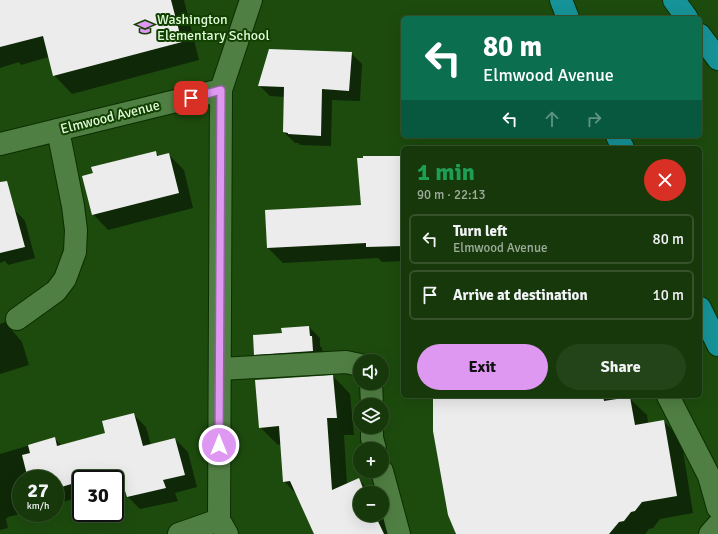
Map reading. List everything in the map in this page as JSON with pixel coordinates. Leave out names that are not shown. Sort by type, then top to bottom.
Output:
[{"type":"highway","points":[[561,0],[567,16]]},
{"type":"highway","points":[[674,0],[686,16]]},
{"type":"highway","points":[[702,38],[718,59]]},
{"type":"highway","points":[[702,312],[718,344]]},
{"type":"street","points":[[179,534],[223,527],[220,369],[221,90],[251,0]]},
{"type":"street","name":"Elmwood Avenue","points":[[0,144],[221,90]]},
{"type":"street","points":[[17,319],[56,291],[65,279],[75,252],[76,230],[58,130]]},
{"type":"street","points":[[220,369],[346,362],[353,364]]},
{"type":"street","points":[[669,398],[708,476],[718,508]]},
{"type":"street","points":[[384,478],[399,534]]},
{"type":"street","points":[[710,534],[718,525]]},
{"type":"building","points":[[0,0],[171,0],[182,42],[53,76],[43,36],[0,47]]},
{"type":"building","points":[[269,49],[352,52],[349,91],[322,89],[321,136],[288,134],[283,132],[284,87],[258,86]]},
{"type":"building","points":[[156,151],[157,156],[169,153],[179,193],[92,215],[82,176],[93,173],[91,167]]},
{"type":"building","points":[[363,156],[401,156],[401,246],[366,247],[366,243],[267,248],[265,210],[361,205],[357,158],[363,158]]},
{"type":"building","points":[[7,181],[25,247],[0,253],[0,182]]},
{"type":"building","points":[[309,326],[310,336],[312,336],[313,351],[254,355],[253,335],[282,333],[281,328]]},
{"type":"building","points":[[333,375],[337,418],[327,418],[332,490],[359,478],[362,486],[353,486],[353,522],[378,522],[384,534],[314,534],[290,481],[283,482],[279,426],[259,428],[255,380]]},
{"type":"building","points":[[433,398],[603,398],[604,401],[630,398],[635,425],[664,420],[677,496],[642,502],[624,521],[619,522],[609,534],[456,534],[448,515],[433,431]]},
{"type":"building","points":[[134,413],[143,446],[175,438],[185,475],[163,480],[166,488],[127,497],[124,491],[124,470],[72,470],[72,484],[64,486],[64,470],[26,470],[22,455],[30,453],[28,445],[55,437],[57,446],[105,433],[102,421]]},
{"type":"place","name":"Washington Elementary School","points":[[145,27]]},
{"type":"route","points":[[191,98],[221,90],[219,445]]}]
